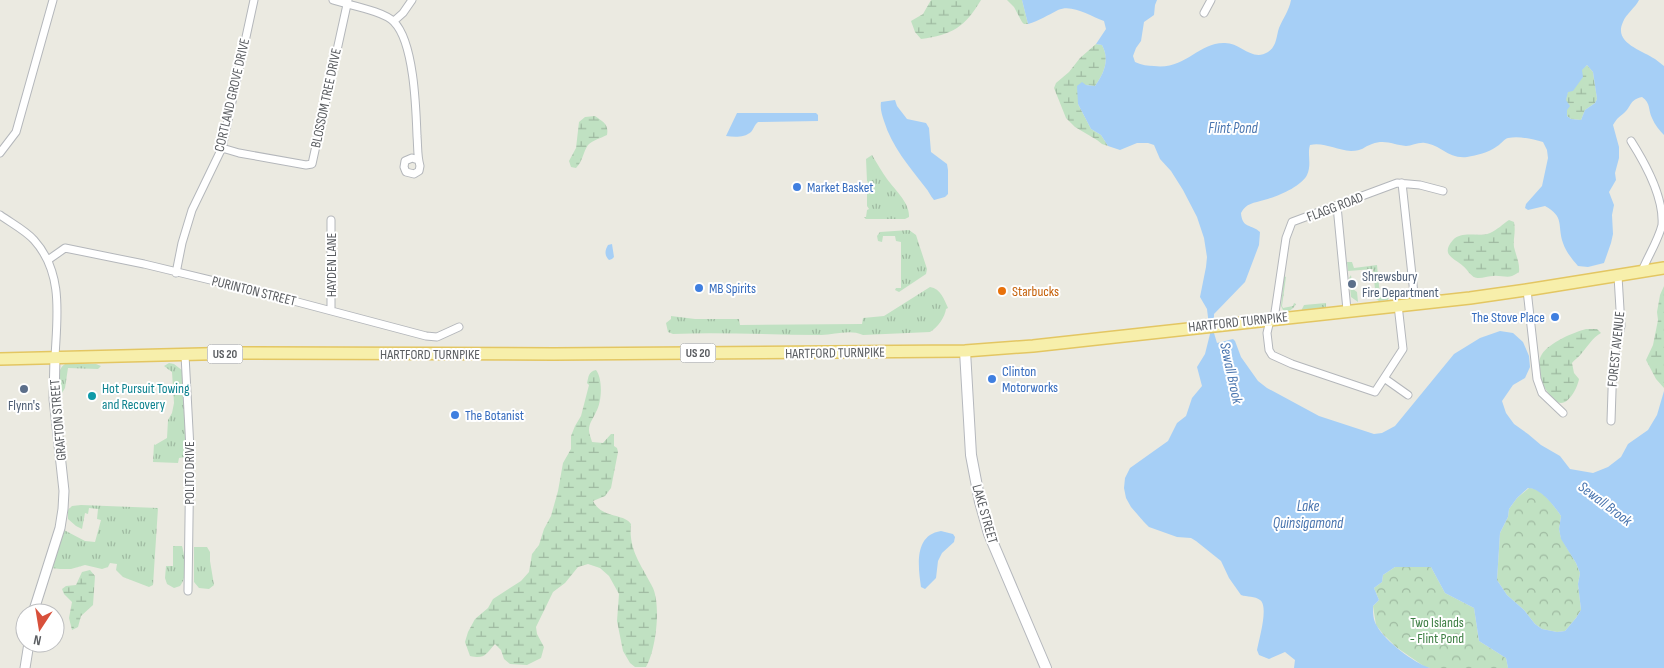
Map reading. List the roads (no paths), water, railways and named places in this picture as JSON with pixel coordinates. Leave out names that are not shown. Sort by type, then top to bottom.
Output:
[{"type":"main road","name":"HARTFORD TURNPIKE","points":[[0,359],[294,353],[572,354],[965,351],[1033,346],[1526,290],[1664,268]]},
{"type":"main road","name":"LAKE STREET","points":[[965,351],[971,455],[980,502],[989,534],[1046,668]]},
{"type":"street","points":[[0,153],[16,132],[52,0]]},
{"type":"street","name":"CORTLAND GROVE DRIVE","points":[[176,272],[192,210],[222,148],[254,0]]},
{"type":"street","points":[[333,0],[347,2],[379,13],[394,21],[406,42],[414,88],[418,160]]},
{"type":"street","points":[[394,21],[403,13],[412,0]]},
{"type":"street","points":[[1204,13],[1211,0]]},
{"type":"street","name":"BLOSSOM TREE DRIVE","points":[[222,148],[239,153],[306,165],[312,164],[347,2]]},
{"type":"street","points":[[1631,140],[1657,188],[1663,210],[1660,232],[1642,271]]},
{"type":"street","name":"FLAGG ROAD","points":[[1272,320],[1286,238],[1291,224],[1397,183],[1420,185],[1443,191]]},
{"type":"street","points":[[1402,183],[1415,303]]},
{"type":"street","points":[[1337,206],[1347,310]]},
{"type":"street","name":"GRAFTON STREET","points":[[0,215],[33,239],[48,260],[56,282],[54,399],[63,482],[63,509],[60,528],[36,603]]},
{"type":"street","name":"HAYDEN LANE","points":[[331,220],[331,310]]},
{"type":"street","name":"PURINTON STREET","points":[[48,260],[65,248],[176,272],[428,336],[437,337],[459,327]]},
{"type":"street","name":"FOREST AVENUE","points":[[1611,422],[1614,361],[1621,326],[1618,276]]},
{"type":"street","points":[[1526,290],[1537,379],[1542,393],[1563,413]]},
{"type":"street","points":[[1272,320],[1268,333],[1269,350],[1272,355],[1278,359],[1374,392],[1403,349],[1398,305]]},
{"type":"street","name":"POLITO DRIVE","points":[[185,355],[190,449],[188,591]]},
{"type":"street","points":[[1384,378],[1408,395]]},
{"type":"street","points":[[25,668],[27,653]]},
{"type":"water","points":[[1022,0],[1157,0],[1154,15],[1144,22],[1141,41],[1133,56],[1135,62],[1140,64],[1165,66],[1175,64],[1216,44],[1231,44],[1257,55],[1268,52],[1275,44],[1279,28],[1291,0],[1639,0],[1624,19],[1621,29],[1622,35],[1630,45],[1664,66],[1664,135],[1654,123],[1648,104],[1642,97],[1633,102],[1613,125],[1619,147],[1619,158],[1615,173],[1616,180],[1609,192],[1614,205],[1612,215],[1613,234],[1604,263],[1588,267],[1578,266],[1564,246],[1558,218],[1555,214],[1545,206],[1528,210],[1525,208],[1526,204],[1542,186],[1548,158],[1543,142],[1512,137],[1490,151],[1467,157],[1455,156],[1436,146],[1425,143],[1406,146],[1381,142],[1351,151],[1315,144],[1310,145],[1307,175],[1299,184],[1269,199],[1248,205],[1241,213],[1245,224],[1260,232],[1259,245],[1245,282],[1214,314],[1214,333],[1217,343],[1233,339],[1235,341],[1241,357],[1258,381],[1267,388],[1319,416],[1374,434],[1382,433],[1395,426],[1454,354],[1480,338],[1500,331],[1513,333],[1523,342],[1529,356],[1530,367],[1525,378],[1513,385],[1502,401],[1506,413],[1514,424],[1541,445],[1560,456],[1570,469],[1593,473],[1608,467],[1621,457],[1628,444],[1648,430],[1657,415],[1664,391],[1664,668],[1508,668],[1506,658],[1479,641],[1474,608],[1445,593],[1431,567],[1395,567],[1383,575],[1382,582],[1374,588],[1379,600],[1373,606],[1373,614],[1377,626],[1386,638],[1408,656],[1430,668],[1294,668],[1295,660],[1285,652],[1269,659],[1259,655],[1257,650],[1264,616],[1263,603],[1256,598],[1241,595],[1229,578],[1221,561],[1196,541],[1191,538],[1177,537],[1149,527],[1131,507],[1126,498],[1124,488],[1125,478],[1130,468],[1168,441],[1177,423],[1186,416],[1192,398],[1202,386],[1197,367],[1205,354],[1210,334],[1207,309],[1200,297],[1207,257],[1204,238],[1197,217],[1171,171],[1160,159],[1154,145],[1137,143],[1120,150],[1108,146],[1101,135],[1091,129],[1078,104],[1077,86],[1082,82],[1086,85],[1095,86],[1105,66],[1106,56],[1102,45],[1096,44],[1106,29],[1104,21],[1069,8],[1058,10],[1028,24]],"holes":[[[1587,65],[1593,72],[1597,99],[1595,103],[1585,110],[1581,120],[1571,119],[1567,116],[1567,110],[1570,106],[1566,100],[1568,92],[1573,91],[1583,77],[1582,70]],[[1528,488],[1543,494],[1561,516],[1559,529],[1561,539],[1580,573],[1578,584],[1581,610],[1565,631],[1557,632],[1542,629],[1535,624],[1524,610],[1507,595],[1497,580],[1500,533],[1508,517],[1509,509]]]},
{"type":"water","points":[[895,100],[897,106],[907,119],[926,123],[929,128],[931,152],[947,164],[948,194],[945,197],[934,200],[902,156],[887,130],[881,110],[881,102]]},
{"type":"water","points":[[737,113],[816,113],[818,121],[758,122],[751,132],[745,135],[736,137],[726,136]]},
{"type":"water","points":[[612,244],[614,257],[609,260],[606,256],[606,251],[608,245]]},
{"type":"water","points":[[941,531],[953,534],[955,537],[954,542],[942,553],[938,561],[936,578],[925,589],[921,587],[919,570],[922,545],[926,538]]},
{"type":"place","name":"Market Basket","points":[[797,187]]},
{"type":"place","name":"Shrewsbury Fire Department","points":[[1352,284]]},
{"type":"place","name":"MB Spirits","points":[[699,288]]},
{"type":"place","name":"Starbucks","points":[[1002,291]]},
{"type":"place","name":"The Stove Place","points":[[1555,317]]},
{"type":"place","name":"Clinton Motorworks","points":[[992,379]]},
{"type":"place","name":"Flynn's","points":[[24,389]]},
{"type":"place","name":"Hot Pursuit Towing and Recovery","points":[[92,396]]},
{"type":"place","name":"The Botanist","points":[[455,415]]},
{"type":"water label","name":"Flint Pond","points":[[1233,128]]},
{"type":"water label","name":"Sewall Brook","points":[[1231,373]]},
{"type":"water label","name":"Sewall Brook","points":[[1605,504]]},
{"type":"water label","name":"Lake Quinsigamond","points":[[1308,514]]},
{"type":"park label","name":"Two Islands - Flint Pond","points":[[1437,630]]}]
